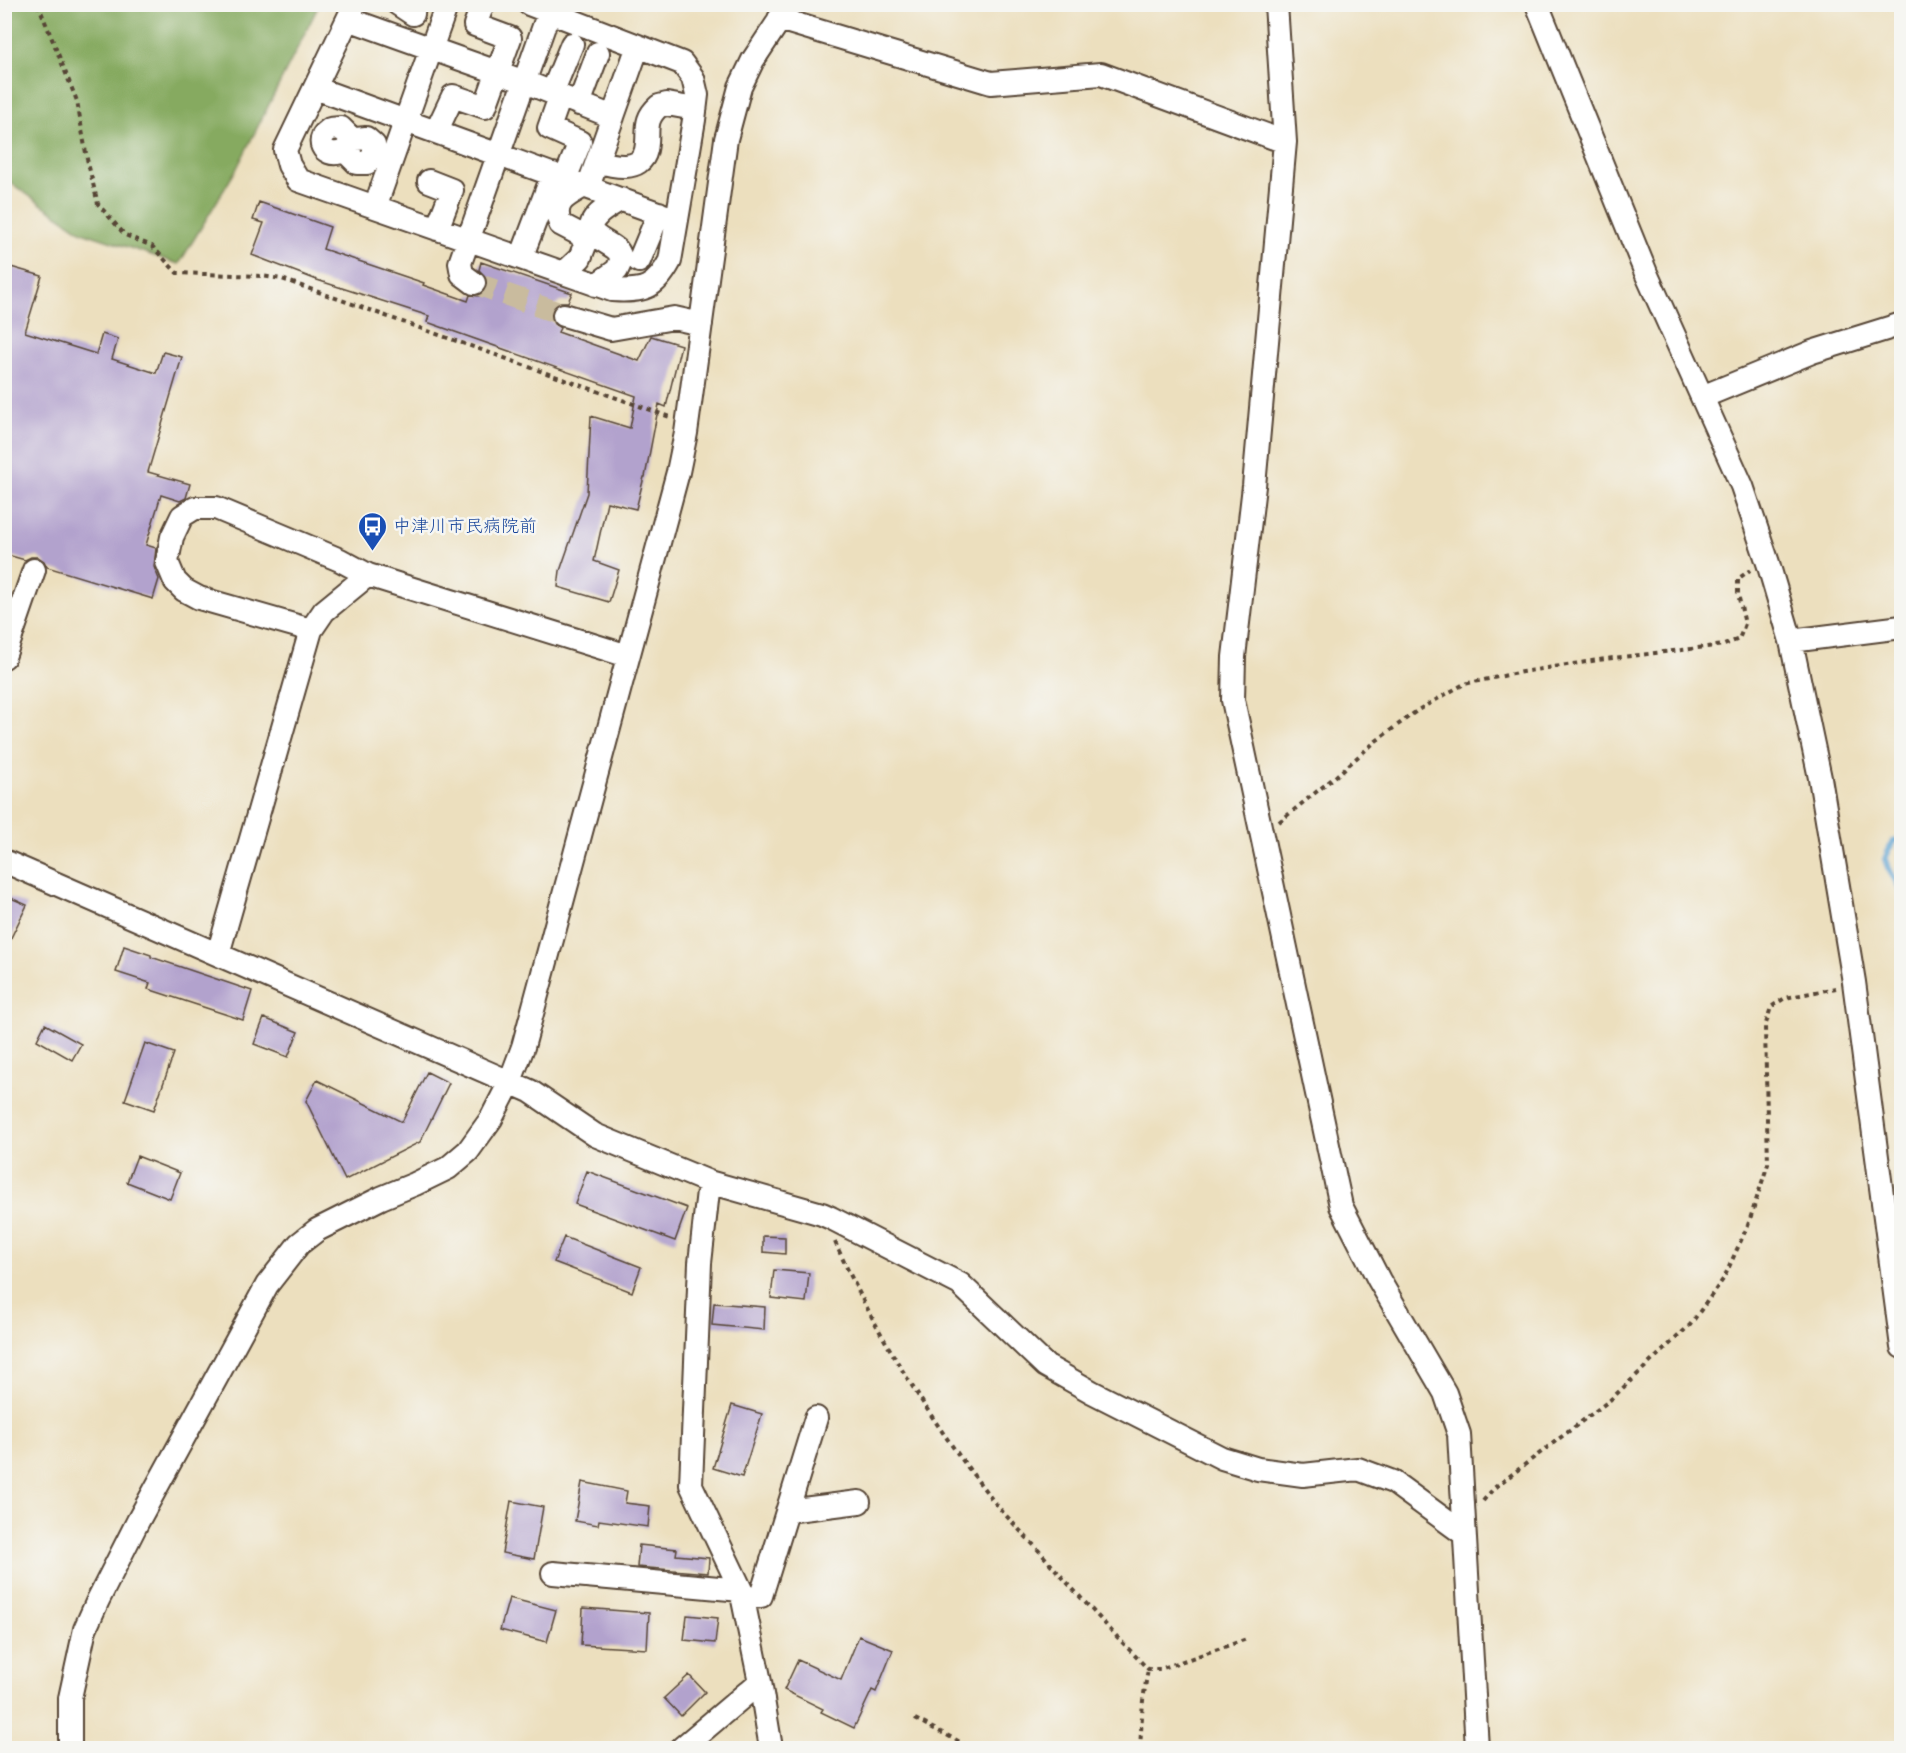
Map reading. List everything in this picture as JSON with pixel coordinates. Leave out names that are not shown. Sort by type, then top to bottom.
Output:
[{"type":"street","points":[[398,4],[413,14],[414,4]]},
{"type":"street","points":[[375,207],[447,4]]},
{"type":"street","points":[[436,132],[453,96],[484,106],[510,38],[475,25],[483,4]]},
{"type":"street","points":[[1276,4],[1286,142],[1255,474],[1234,657],[1233,700],[1341,1206],[1379,1280],[1445,1393],[1459,1434],[1477,1749]]},
{"type":"street","points":[[1537,4],[1646,273],[1742,486],[1791,641],[1820,778],[1854,982],[1902,1347]]},
{"type":"street","points":[[474,283],[462,274],[460,263],[469,240],[500,155],[525,82],[539,8],[682,63],[693,78],[696,95],[695,109],[668,216],[670,261],[661,278],[648,286],[632,292],[612,290],[596,285],[564,273],[521,258],[469,240],[437,229],[298,180],[289,165],[285,150],[352,12],[432,49],[525,82],[613,117]]},
{"type":"street","points":[[70,1749],[70,1698],[85,1629],[93,1610],[144,1510],[267,1285],[299,1244],[316,1230],[448,1168],[468,1151],[491,1119],[509,1084],[523,1047],[678,472],[688,423],[726,139],[740,87],[753,60],[784,12],[991,83],[1101,74],[1286,142]]},
{"type":"street","points":[[564,98],[572,44]]},
{"type":"street","points":[[521,258],[572,182],[597,161],[638,46]]},
{"type":"street","points":[[564,273],[580,258],[585,245],[581,235],[560,224],[557,214],[559,204],[572,182],[580,142],[549,128],[564,98],[598,53]]},
{"type":"street","points":[[315,88],[668,216]]},
{"type":"street","points":[[597,161],[618,167],[628,166],[639,160],[646,152],[648,120],[652,111],[659,106],[667,104],[695,109]]},
{"type":"street","points":[[296,126],[323,136],[330,129],[341,128],[349,136],[349,146]]},
{"type":"street","points":[[429,181],[452,190],[437,229]]},
{"type":"street","points":[[596,285],[616,270],[622,259],[619,251],[596,236],[592,230],[593,222],[597,215],[621,200]]},
{"type":"street","points":[[637,249],[668,216]]},
{"type":"street","points":[[564,315],[611,329],[674,318],[701,324]]},
{"type":"street","points":[[1702,397],[1812,352],[1902,324]]},
{"type":"street","points":[[311,630],[199,598],[184,590],[175,581],[167,562],[172,537],[182,516],[195,508],[216,508],[340,560],[368,575],[628,656]]},
{"type":"street","points":[[4,657],[34,570]]},
{"type":"street","points":[[218,954],[311,630],[324,611],[368,575]]},
{"type":"street","points":[[1791,641],[1902,627]]},
{"type":"street","points":[[4,861],[509,1084],[530,1091],[595,1135],[709,1182],[831,1218],[960,1284],[1046,1366],[1222,1458],[1258,1469],[1303,1475],[1358,1469],[1392,1482],[1464,1528]]},
{"type":"street","points":[[709,1182],[700,1263],[691,1485],[742,1595],[771,1749]]},
{"type":"street","points":[[553,1573],[761,1596],[816,1418]]},
{"type":"street","points":[[788,1511],[858,1502]]},
{"type":"street","points":[[682,1749],[760,1682]]},
{"type":"path","points":[[38,4],[77,101],[98,204],[125,236],[152,246],[177,273],[282,279],[688,423]]},
{"type":"path","points":[[1262,835],[1376,741],[1418,710],[1464,684],[1605,658],[1724,645],[1739,639],[1745,624],[1738,594],[1738,579],[1753,567],[1768,563]]},
{"type":"path","points":[[1464,1528],[1494,1488],[1618,1393],[1690,1325],[1718,1288],[1748,1225],[1768,1164],[1765,1028],[1771,1007],[1785,998],[1825,992],[1854,982]]},
{"type":"path","points":[[831,1218],[834,1240],[881,1336],[969,1469],[1097,1618],[1148,1669],[1160,1669],[1247,1639]]},
{"type":"path","points":[[1140,1749],[1143,1700],[1148,1669]]},
{"type":"path","points":[[915,1719],[972,1749]]},
{"type":"green space","points":[[4,5],[319,5],[236,170],[179,264],[82,232],[5,179]]},
{"type":"building","points":[[259,202],[330,227],[323,249],[424,283],[423,285],[468,301],[470,295],[479,296],[484,292],[487,285],[486,277],[479,270],[481,262],[572,293],[568,302],[560,302],[551,311],[551,319],[560,328],[558,332],[639,361],[651,336],[681,345],[666,407],[659,404],[645,477],[636,509],[607,502],[594,561],[619,570],[609,602],[558,587],[560,571],[587,493],[591,416],[630,428],[636,396],[427,322],[429,316],[317,280],[252,255],[264,223],[253,220]]},
{"type":"building","points":[[4,265],[42,276],[25,332],[96,354],[102,334],[118,339],[112,359],[156,373],[163,352],[182,357],[148,472],[190,484],[186,498],[180,501],[161,495],[146,545],[156,548],[154,567],[159,579],[153,599],[47,567],[38,557],[25,560],[4,554]]},
{"type":"building","points":[[4,895],[27,905],[4,952]]},
{"type":"building","points":[[124,946],[252,991],[243,1020],[148,989],[150,983],[116,972]]},
{"type":"building","points":[[264,1018],[298,1032],[288,1057],[254,1044]]},
{"type":"building","points":[[45,1024],[81,1044],[72,1060],[37,1040]]},
{"type":"building","points":[[145,1043],[174,1053],[154,1110],[125,1100]]},
{"type":"building","points":[[427,1072],[449,1083],[420,1142],[345,1180],[306,1101],[317,1080],[402,1122]]},
{"type":"building","points":[[137,1156],[180,1173],[170,1199],[127,1182]]},
{"type":"building","points":[[587,1171],[687,1208],[675,1241],[575,1204]]},
{"type":"building","points":[[763,1236],[785,1237],[785,1254],[763,1252]]},
{"type":"building","points":[[564,1237],[641,1267],[632,1292],[554,1262]]},
{"type":"building","points":[[774,1270],[809,1273],[806,1302],[771,1298]]},
{"type":"building","points":[[714,1303],[765,1307],[764,1330],[712,1325]]},
{"type":"building","points":[[732,1405],[762,1414],[742,1477],[713,1468]]},
{"type":"building","points":[[582,1482],[627,1491],[625,1503],[650,1506],[648,1527],[599,1520],[598,1525],[575,1521]]},
{"type":"building","points":[[511,1501],[543,1507],[534,1559],[502,1553]]},
{"type":"building","points":[[639,1545],[677,1549],[676,1555],[709,1558],[708,1573],[637,1567]]},
{"type":"building","points":[[509,1598],[556,1610],[547,1642],[500,1630]]},
{"type":"building","points":[[583,1608],[649,1613],[647,1649],[581,1645]]},
{"type":"building","points":[[687,1615],[718,1618],[715,1643],[684,1640]]},
{"type":"building","points":[[859,1636],[893,1650],[876,1692],[872,1690],[854,1728],[821,1712],[823,1709],[784,1690],[798,1660],[841,1680]]},
{"type":"building","points":[[689,1675],[705,1692],[681,1716],[664,1698]]},
{"type":"waterway","points":[[1902,838],[1893,841],[1885,859],[1902,891]]},
{"type":"tunnel","points":[[474,283],[564,315]]},
{"type":"place","name":"中津川市民病院前","points":[[372,552]]}]
